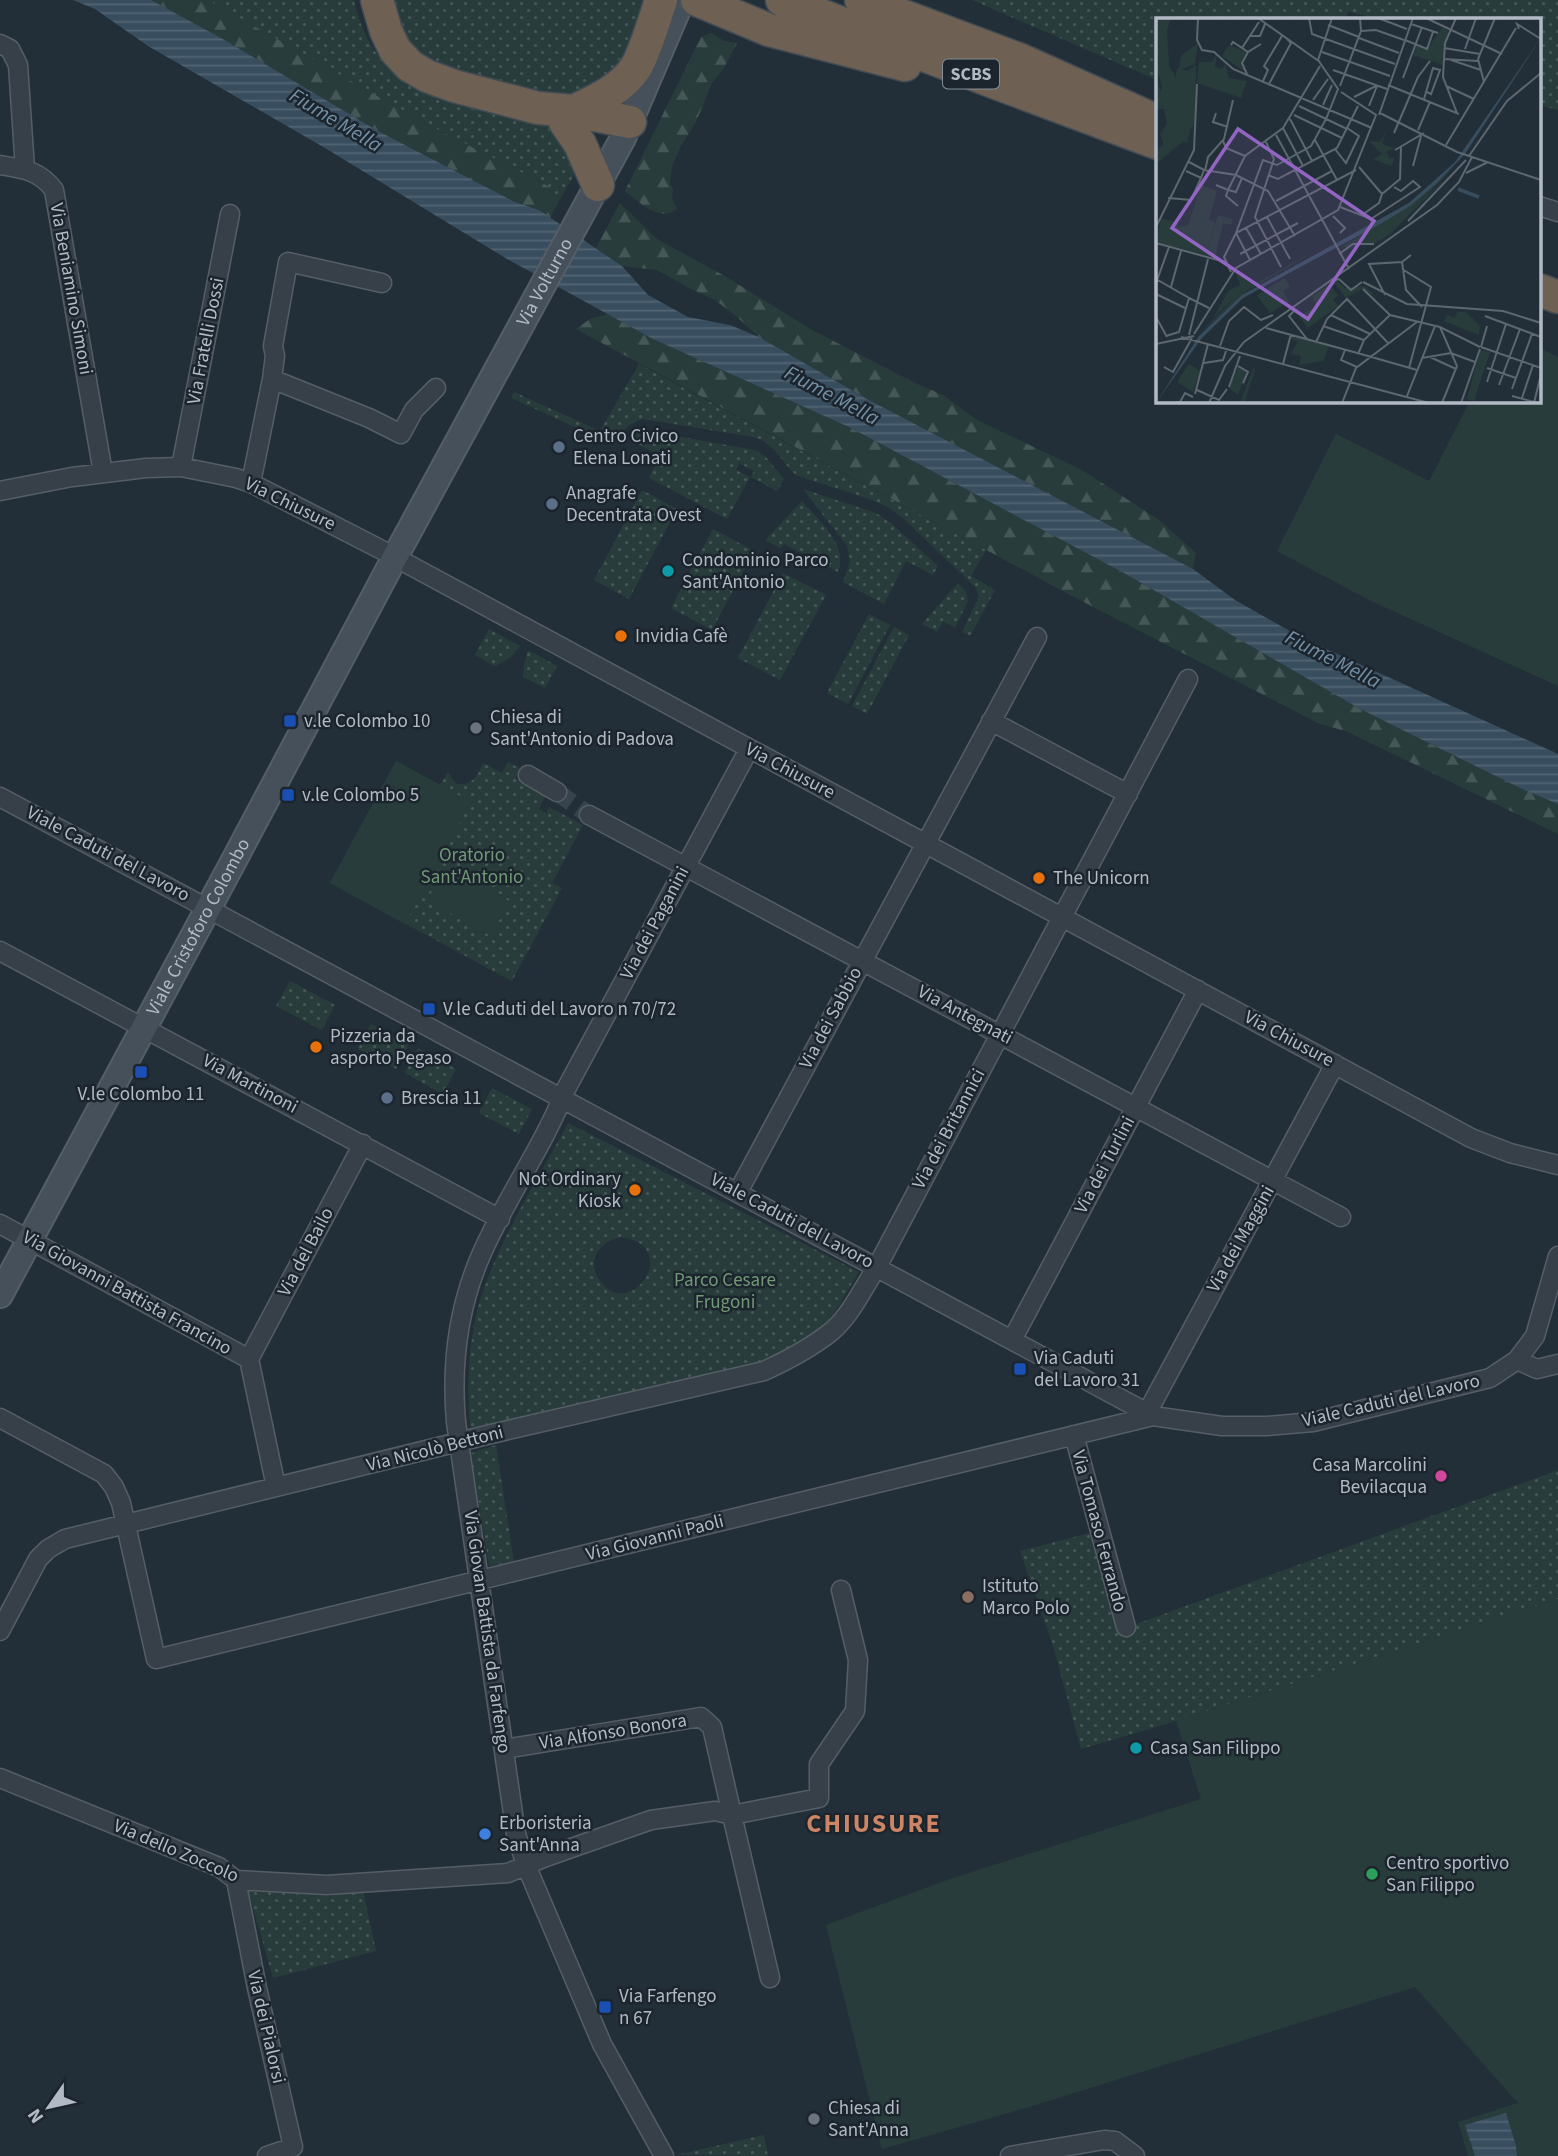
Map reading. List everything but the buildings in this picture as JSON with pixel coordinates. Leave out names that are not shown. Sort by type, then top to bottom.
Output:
[{"type":"highway","points":[[559,113],[610,93],[621,83],[656,40],[661,0]]},
{"type":"highway","points":[[697,0],[769,30],[868,57],[996,83]]},
{"type":"highway","name":"SCBS","points":[[782,0],[1156,143]]},
{"type":"highway","name":"SCBS","points":[[860,0],[1021,60],[1156,120]]},
{"type":"highway","points":[[921,0],[928,6],[1100,84],[1156,119]]},
{"type":"highway","points":[[379,3],[386,31],[395,50],[410,66],[427,76],[454,86],[559,113],[590,127],[626,130]]},
{"type":"highway","points":[[559,113],[580,144],[597,187]]},
{"type":"street","name":"Via Volturno","points":[[395,557],[597,187],[626,130],[656,40],[682,0]]},
{"type":"street","points":[[0,44],[10,49],[18,65],[25,169],[0,165]]},
{"type":"street","name":"Via Beniamino Simoni","points":[[25,169],[45,178],[54,190],[103,473]]},
{"type":"street","points":[[1540,206],[1558,212]]},
{"type":"street","name":"Via Fratelli Dossi","points":[[181,467],[230,214]]},
{"type":"street","points":[[251,483],[272,379],[275,356],[273,345],[288,262],[382,282]]},
{"type":"street","points":[[272,379],[369,418],[401,434],[414,410],[436,388]]},
{"type":"street","name":"Via Chiusure","points":[[0,491],[103,473],[181,467],[251,483],[395,557],[1471,1138],[1510,1153],[1558,1165]]},
{"type":"street","name":"Viale Cristoforo Colombo","points":[[0,1295],[395,557]]},
{"type":"street","name":"Via dei Sabbio","points":[[738,1192],[1037,637]]},
{"type":"street","name":"Via dei Britannici","points":[[877,1267],[1188,679]]},
{"type":"street","points":[[992,721],[1128,794]]},
{"type":"street","name":"Via dei Paganini","points":[[563,1098],[749,749]]},
{"type":"street","points":[[528,775],[557,792]]},
{"type":"street","name":"Viale Caduti del Lavoro","points":[[0,797],[1150,1415],[1222,1426],[1313,1422],[1480,1381],[1500,1373],[1517,1360],[1535,1336],[1558,1256]]},
{"type":"street","name":"Via Antegnati","points":[[589,815],[1341,1217]]},
{"type":"street","name":"Via Martinoni","points":[[0,951],[500,1219]]},
{"type":"street","name":"Via dei Turlini","points":[[1012,1340],[1198,990]]},
{"type":"street","name":"Via dei Maggini","points":[[1150,1415],[1335,1064]]},
{"type":"street","name":"Via Giovan Battista da Farfengo","points":[[563,1098],[544,1140],[489,1238],[472,1276],[457,1338],[454,1401],[516,1834],[526,1865],[602,2044],[664,2156]]},
{"type":"street","name":"Via del Bailo","points":[[249,1359],[363,1144]]},
{"type":"street","name":"Via Giovanni Battista Francino","points":[[0,1224],[249,1359],[276,1487]]},
{"type":"street","name":"Via Nicolò Bettoni","points":[[0,1631],[38,1559],[65,1539],[764,1371],[799,1354],[833,1330],[877,1267]]},
{"type":"street","points":[[1542,1317],[1558,1326]]},
{"type":"street","points":[[1517,1360],[1537,1369],[1558,1364]]},
{"type":"street","name":"Via Giovanni Paoli","points":[[124,1524],[156,1659],[1150,1415]]},
{"type":"street","points":[[0,1418],[104,1474],[121,1503],[124,1524]]},
{"type":"street","name":"Via Tomaso Ferrando","points":[[1074,1435],[1126,1627]]},
{"type":"street","points":[[526,1865],[651,1820],[715,1811],[732,1815],[820,1798],[819,1764],[855,1712],[858,1660],[841,1590]]},
{"type":"street","name":"Via Alfonso Bonora","points":[[504,1749],[701,1717],[712,1727],[770,1979]]},
{"type":"street","name":"Via dello Zoccolo","points":[[0,1778],[219,1867],[236,1880],[327,1885],[508,1873],[526,1865]]},
{"type":"street","name":"Via dei Pialorsi","points":[[236,1880],[293,2147],[267,2156]]},
{"type":"street","points":[[1010,2156],[1104,2140],[1115,2141],[1135,2156]]},
{"type":"green space","points":[[151,0],[208,0],[425,123],[550,187],[559,201],[550,218],[539,210],[515,202],[378,131]]},
{"type":"green space","points":[[208,0],[354,0],[366,37],[384,63],[407,82],[463,103],[558,127],[577,170],[559,201],[550,187],[425,123]]},
{"type":"green space","points":[[394,0],[650,0],[631,47],[614,76],[565,100],[441,67],[416,52],[400,31]]},
{"type":"green space","points":[[972,0],[1558,0],[1558,110],[1540,105],[1540,18],[1372,18],[1348,11],[1346,18],[1156,18],[1156,80]]},
{"type":"green space","points":[[711,33],[724,41],[737,43],[724,68],[712,83],[696,122],[672,166],[670,183],[673,190],[672,199],[677,209],[664,214],[643,205],[625,191],[701,37]]},
{"type":"green space","points":[[620,203],[657,239],[723,275],[812,330],[943,395],[977,420],[1082,470],[1159,520],[1196,553],[1193,569],[867,399],[759,337],[715,300],[657,270],[622,266],[596,248]]},
{"type":"green space","points":[[608,314],[653,339],[849,427],[1124,573],[1362,710],[1558,804],[1558,834],[1348,732],[1318,723],[1072,596],[576,329],[590,319]]},
{"type":"green space","points":[[1540,348],[1558,357],[1558,686],[1371,601],[1277,551],[1336,434],[1429,481],[1469,402],[1540,402]]},
{"type":"green space","points":[[639,364],[986,550],[971,576],[995,590],[970,636],[962,632],[978,599],[975,587],[904,519],[888,507],[869,499],[798,476],[774,449],[762,440],[643,419],[626,428],[615,445],[511,398],[514,392],[600,431]]},
{"type":"green space","points":[[647,431],[755,450],[765,456],[784,479],[777,491],[751,477],[754,471],[739,463],[736,470],[750,477],[727,519],[649,478],[660,456],[631,440],[639,432]]},
{"type":"green space","points":[[803,489],[876,513],[938,566],[933,575],[906,561],[884,604],[843,582],[850,562],[847,546]]},
{"type":"green space","points":[[642,490],[677,509],[629,599],[594,580]]},
{"type":"green space","points":[[802,501],[836,543],[840,562],[838,572],[784,544],[780,548],[765,540]]},
{"type":"green space","points":[[713,529],[754,551],[712,630],[671,608]]},
{"type":"green space","points":[[783,573],[826,595],[780,680],[738,658]]},
{"type":"green space","points":[[958,583],[966,592],[968,601],[955,628],[943,621],[937,632],[922,624]]},
{"type":"green space","points":[[869,614],[890,625],[848,704],[827,693]]},
{"type":"green space","points":[[894,627],[909,635],[867,714],[852,706]]},
{"type":"green space","points":[[489,629],[520,646],[510,658],[495,666],[475,655]]},
{"type":"green space","points":[[528,650],[557,666],[545,688],[523,677]]},
{"type":"green space","name":"Oratorio Sant'Antonio","points":[[396,761],[440,785],[448,772],[455,783],[466,784],[476,776],[483,763],[502,773],[508,762],[521,769],[516,778],[546,794],[539,809],[546,813],[549,807],[583,825],[552,883],[562,888],[512,981],[330,883]]},
{"type":"green space","points":[[396,761],[471,802],[405,924],[330,883]]},
{"type":"green space","points":[[447,867],[509,901],[491,936],[427,901]]},
{"type":"green space","points":[[290,981],[335,1005],[322,1030],[276,1006]]},
{"type":"green space","points":[[371,1024],[409,1044],[396,1069],[358,1049]]},
{"type":"green space","points":[[418,1048],[456,1069],[443,1094],[405,1073]]},
{"type":"green space","points":[[492,1088],[532,1109],[519,1134],[479,1113]]},
{"type":"green space","name":"Parco Cesare Frugoni","points":[[568,1123],[859,1272],[827,1321],[806,1339],[770,1358],[744,1368],[470,1428],[469,1369],[472,1340],[485,1286],[505,1238]],"holes":[[[621,1237],[639,1243],[649,1254],[650,1266],[645,1278],[636,1288],[625,1293],[612,1292],[596,1274],[594,1266],[597,1253],[601,1247]]]},
{"type":"green space","points":[[496,1445],[514,1562],[489,1566],[471,1453]]},
{"type":"green space","points":[[1558,1470],[1558,1599],[1081,1749],[1054,1649],[1020,1551],[1094,1532],[1120,1630]]},
{"type":"green space","points":[[1558,1599],[1558,2156],[1468,2156],[1458,2122],[1518,2103],[1415,1987],[1029,2107],[882,2149],[826,1925],[947,1880],[1201,1799],[1176,1721]]},
{"type":"green space","points":[[248,1890],[329,1896],[363,1891],[376,1951],[273,1978]]},
{"type":"green space","points":[[764,2135],[768,2156],[676,2155]]},
{"type":"water","name":"Fiume Mella","points":[[73,0],[151,0],[378,131],[515,202],[539,210],[622,266],[648,295],[688,317],[730,325],[759,337],[867,399],[1193,569],[1235,600],[1302,638],[1558,754],[1558,804],[1362,710],[1124,573],[849,427],[653,339],[507,259],[325,148],[148,46],[95,9]]},
{"type":"water","points":[[1506,2113],[1517,2156],[1475,2156],[1465,2125]]},
{"type":"tunnel","points":[[557,792],[589,815]]},
{"type":"place","name":"Centro Civico Elena Lonati","points":[[559,447]]},
{"type":"place","name":"Anagrafe Decentrata Ovest","points":[[552,504]]},
{"type":"place","name":"Condominio Parco Sant'Antonio","points":[[668,571]]},
{"type":"place","name":"Invidia Cafè","points":[[621,636]]},
{"type":"place","name":"v.le Colombo 10","points":[[290,721]]},
{"type":"place","name":"Chiesa di Sant'Antonio di Padova","points":[[476,728]]},
{"type":"place","name":"v.le Colombo 5","points":[[288,795]]},
{"type":"place","name":"The Unicorn","points":[[1039,878]]},
{"type":"place","name":"V.le Caduti del Lavoro n 70/72","points":[[429,1009]]},
{"type":"place","name":"Pizzeria da asporto Pegaso","points":[[316,1047]]},
{"type":"place","name":"V.le Colombo 11","points":[[141,1072]]},
{"type":"place","name":"Brescia 11","points":[[387,1098]]},
{"type":"place","name":"Not Ordinary Kiosk","points":[[635,1190]]},
{"type":"place","name":"Via Caduti del Lavoro 31","points":[[1020,1369]]},
{"type":"place","name":"Casa Marcolini Bevilacqua","points":[[1441,1476]]},
{"type":"place","name":"Istituto Marco Polo","points":[[968,1597]]},
{"type":"place","name":"Casa San Filippo","points":[[1136,1748]]},
{"type":"place","name":"Erboristeria Sant'Anna","points":[[485,1834]]},
{"type":"place","name":"Centro sportivo San Filippo","points":[[1372,1874]]},
{"type":"place","name":"Via Farfengo n 67","points":[[605,2007]]},
{"type":"place","name":"Chiesa di Sant'Anna","points":[[814,2119]]},
{"type":"district","name":"CHIUSURE","points":[[874,1823]]}]
